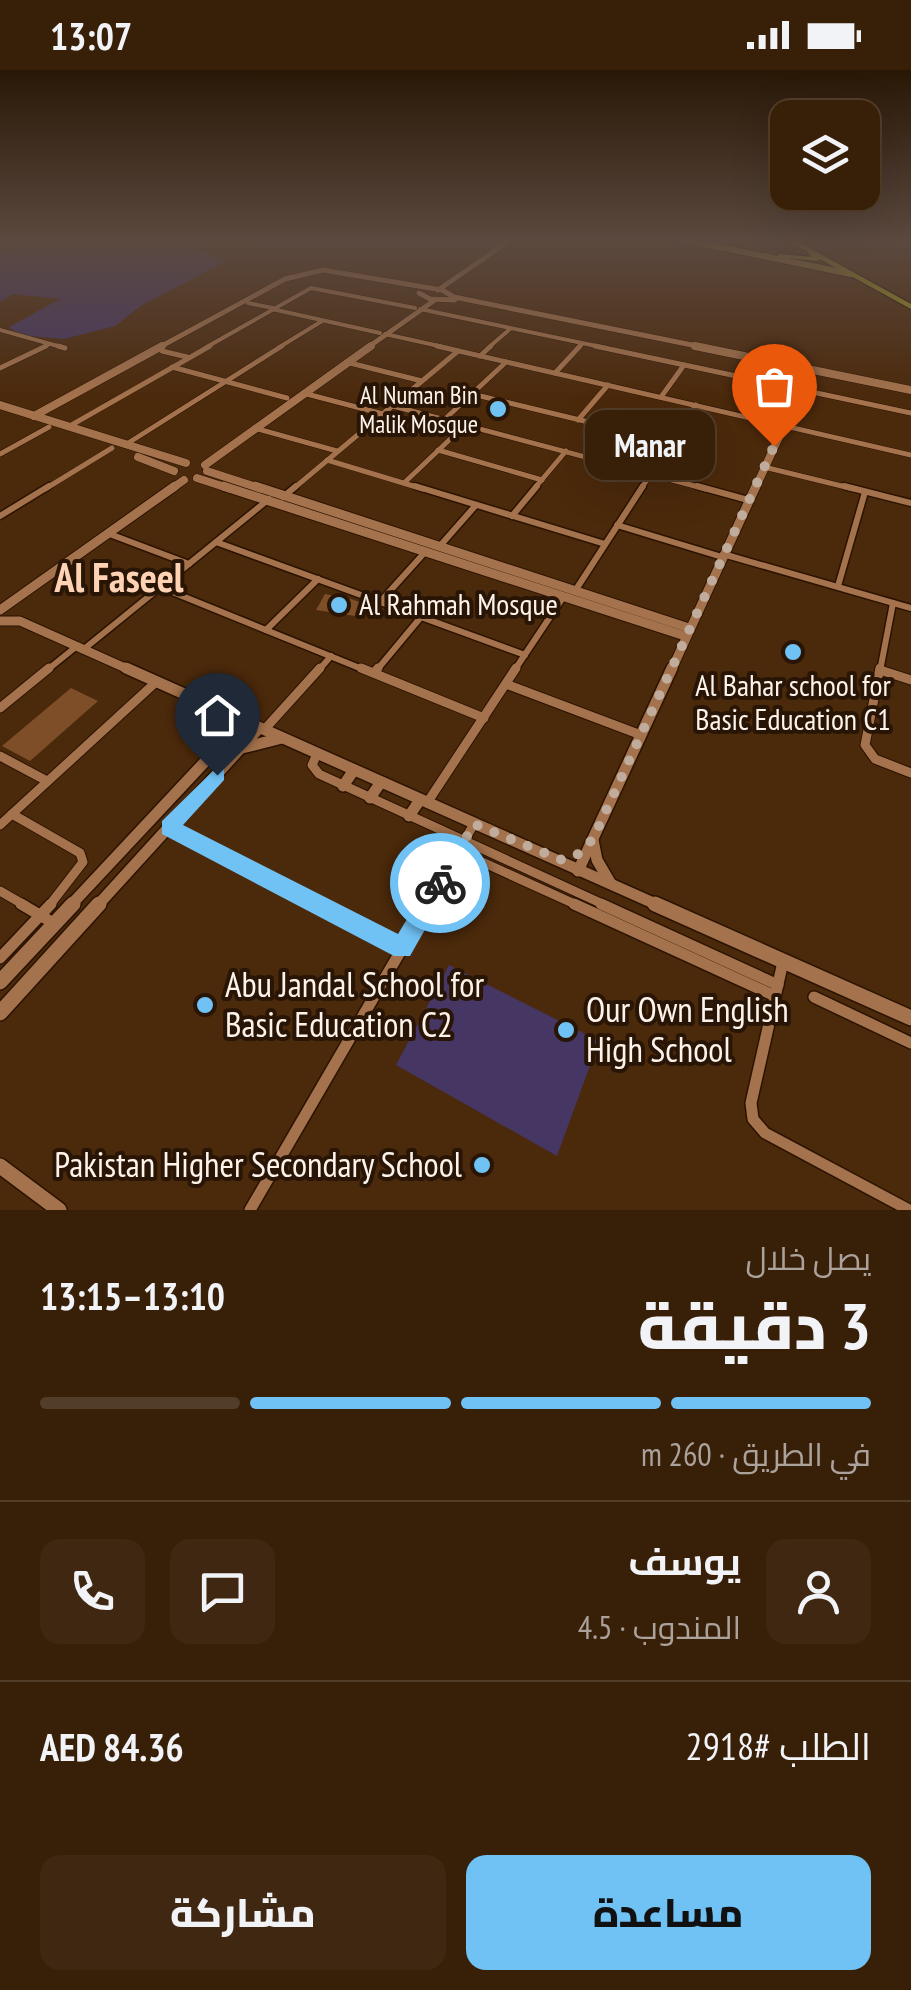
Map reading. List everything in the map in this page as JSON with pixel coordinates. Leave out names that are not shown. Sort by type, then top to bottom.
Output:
[{"type":"main road","points":[[884,292],[911,304]]},
{"type":"main road","points":[[889,292],[911,304]]},
{"type":"street","points":[[36,417],[262,292]]},
{"type":"street","points":[[67,400],[267,292]]},
{"type":"street","points":[[68,427],[307,292]]},
{"type":"street","points":[[335,292],[911,412]]},
{"type":"street","points":[[421,292],[911,392]]},
{"type":"street","points":[[424,292],[808,374],[911,392]]},
{"type":"street","points":[[197,478],[203,466],[287,398],[441,292]]},
{"type":"street","points":[[248,303],[911,455]]},
{"type":"street","points":[[125,446],[322,320]]},
{"type":"street","points":[[480,356],[511,328]]},
{"type":"street","points":[[0,330],[65,348]]},
{"type":"street","points":[[0,338],[12,333]]},
{"type":"street","points":[[203,466],[383,333]]},
{"type":"street","points":[[0,368],[50,344]]},
{"type":"street","points":[[555,373],[582,344]]},
{"type":"street","points":[[680,347],[711,349]]},
{"type":"street","points":[[162,350],[188,358]]},
{"type":"street","points":[[283,497],[458,351]]},
{"type":"street","points":[[732,358],[764,360]]},
{"type":"street","points":[[346,362],[422,381]]},
{"type":"street","points":[[444,420],[506,362]]},
{"type":"street","points":[[662,397],[684,365]]},
{"type":"street","points":[[172,368],[287,398]]},
{"type":"street","points":[[578,871],[808,374]]},
{"type":"street","points":[[578,420],[608,385]]},
{"type":"street","points":[[303,393],[383,414]]},
{"type":"street","points":[[472,394],[672,442]]},
{"type":"street","points":[[574,591],[696,405]]},
{"type":"street","points":[[393,406],[748,500]]},
{"type":"street","points":[[0,408],[203,466],[283,497],[574,591],[687,632]]},
{"type":"street","points":[[0,408],[178,476],[268,499],[564,596],[663,624],[695,615]]},
{"type":"street","points":[[404,483],[465,425]]},
{"type":"street","points":[[0,454],[48,427]]},
{"type":"street","points":[[254,428],[337,452]]},
{"type":"street","points":[[0,516],[112,448]]},
{"type":"street","points":[[438,450],[542,480]]},
{"type":"street","points":[[512,516],[566,451]]},
{"type":"street","points":[[327,460],[605,544]]},
{"type":"street","points":[[0,610],[108,533],[178,476],[186,463]]},
{"type":"street","points":[[764,467],[911,503]]},
{"type":"street","points":[[0,602],[178,476]]},
{"type":"street","points":[[838,586],[865,492]]},
{"type":"street","points":[[0,708],[268,499]]},
{"type":"street","points":[[439,547],[476,505]]},
{"type":"street","points":[[617,525],[911,608]]},
{"type":"street","points":[[108,533],[189,564]]},
{"type":"street","points":[[216,542],[525,655]]},
{"type":"street","points":[[380,602],[426,551]]},
{"type":"street","points":[[266,630],[318,580]]},
{"type":"street","points":[[160,587],[484,718]]},
{"type":"street","points":[[20,620],[16,610],[28,590]]},
{"type":"street","points":[[409,816],[484,718],[564,596]]},
{"type":"street","points":[[893,603],[865,749],[880,762],[911,773]]},
{"type":"street","points":[[374,674],[421,617]]},
{"type":"street","points":[[0,621],[20,620],[911,1018]]},
{"type":"street","points":[[663,624],[678,651]]},
{"type":"street","points":[[0,1013],[241,748],[331,656]]},
{"type":"street","points":[[880,670],[911,680]]},
{"type":"street","points":[[0,825],[156,682]]},
{"type":"street","points":[[506,684],[641,735]]},
{"type":"street","points":[[217,709],[224,742]]},
{"type":"street","points":[[0,982],[243,721]]},
{"type":"street","points":[[224,742],[238,738],[241,748]]},
{"type":"street","points":[[241,748],[282,738]]},
{"type":"street","points":[[317,754],[312,765],[315,772],[409,816],[461,846],[776,991]]},
{"type":"street","points":[[0,756],[47,782]]},
{"type":"street","points":[[343,786],[354,770]]},
{"type":"street","points":[[370,798],[381,782]]},
{"type":"street","points":[[0,958],[78,874],[82,856],[12,814]]},
{"type":"street","points":[[250,1210],[474,824]]},
{"type":"street","points":[[169,828],[402,948]]},
{"type":"street","points":[[546,856],[562,860],[577,855],[593,839]]},
{"type":"street","points":[[593,839],[597,860],[613,886]]},
{"type":"street","points":[[0,891],[54,924]]},
{"type":"street","points":[[658,937],[668,911]]},
{"type":"street","points":[[783,962],[750,1108],[756,1124],[909,1210]]},
{"type":"street","points":[[814,997],[911,1043]]},
{"type":"street","points":[[3,1174],[59,1210]]},
{"type":"shaded area","points":[[0,292],[167,292],[115,326],[64,339],[19,335],[9,327],[60,299],[13,294],[0,302]]},
{"type":"shaded area","points":[[449,965],[599,1041],[557,1156],[396,1065]]},
{"type":"building","name":"Al Rahmah Mosque","points":[[325,594],[362,603],[355,616],[316,610]]},
{"type":"building","points":[[71,688],[98,701],[30,761],[2,746]]},
{"type":"way so far","points":[[440,883],[474,824],[562,860],[577,855],[593,839],[774,446]]},
{"type":"place","name":"Al Numan Bin Malik Mosque","points":[[498,409]]},
{"type":"place","name":"Manar","points":[[774,446]]},
{"type":"place","name":"Al Rahmah Mosque","points":[[339,605]]},
{"type":"place","name":"Al Bahar school for Basic Education C1","points":[[793,652]]},
{"type":"place","name":"Abu Jandal School for Basic Education C2","points":[[205,1005]]},
{"type":"place","name":"Our Own English High School","points":[[566,1030]]},
{"type":"place","name":"Pakistan Higher Secondary School","points":[[482,1165]]},
{"type":"district","name":"Al Faseel","points":[[119,578]]},
{"type":"route","points":[[217,775],[169,828],[402,948],[440,883]]}]
